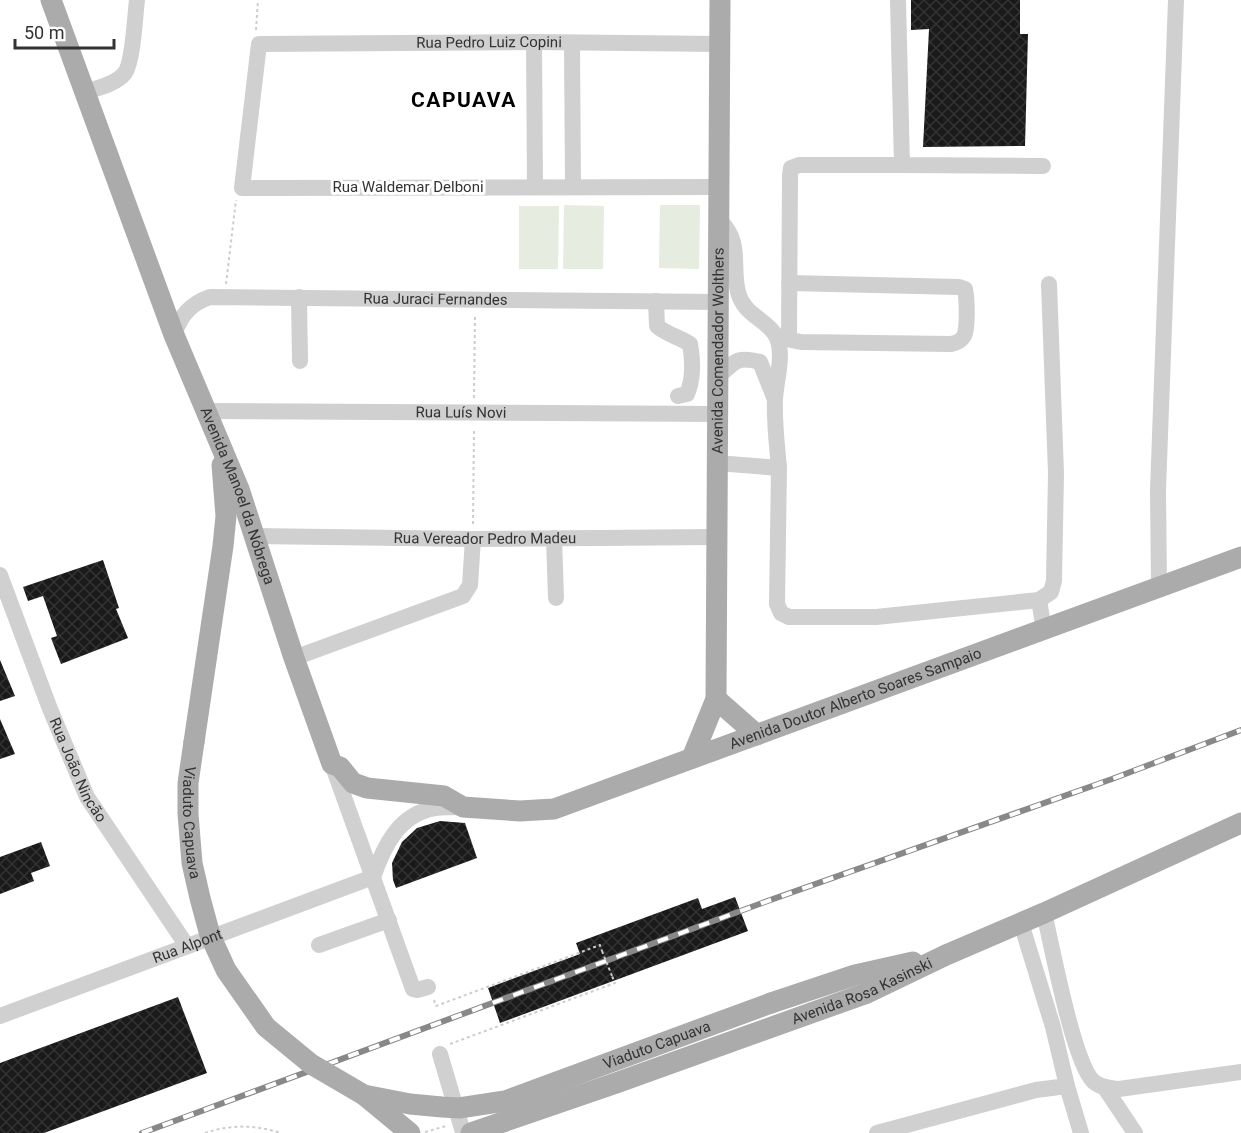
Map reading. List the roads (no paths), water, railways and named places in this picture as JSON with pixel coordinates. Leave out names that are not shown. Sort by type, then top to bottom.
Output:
[{"type":"main road","name":"Avenida Manoel da Nóbrega","points":[[51,0],[174,335],[239,489],[294,658],[332,764]]},
{"type":"main road","name":"Avenida Comendador Wolthers","points":[[693,758],[716,699],[720,0]]},
{"type":"main road","name":"Viaduto Capuava","points":[[220,446],[226,516],[224,546],[188,783],[192,862],[210,935],[226,970],[266,1027],[311,1064],[364,1095],[410,1133]]},
{"type":"main road","name":"Avenida Doutor Alberto Soares Sampaio","points":[[332,764],[340,767],[353,783],[367,789],[444,796],[463,807],[520,811],[554,809],[1241,557]]},
{"type":"main road","points":[[716,699],[757,735]]},
{"type":"main road","name":"Avenida Rosa Kasinski","points":[[466,1129],[616,1083],[867,993],[946,955],[1241,823]]},
{"type":"main road","name":"Viaduto Capuava","points":[[364,1095],[410,1104],[441,1107],[467,1107],[505,1101],[771,1003],[855,975],[946,955]]},
{"type":"street","points":[[86,92],[126,73],[130,61],[137,0]]},
{"type":"street","points":[[898,0],[902,165]]},
{"type":"street","points":[[1159,586],[1158,490],[1176,0]]},
{"type":"street","points":[[534,42],[535,187]]},
{"type":"street","name":"Rua Pedro Luiz Copini","points":[[242,188],[259,44],[534,42],[720,44]]},
{"type":"street","points":[[572,44],[573,187]]},
{"type":"street","points":[[789,283],[959,286],[965,289],[966,297],[965,334],[959,342],[951,344],[791,340],[789,283],[791,168],[799,165],[1043,166]]},
{"type":"street","name":"Rua Waldemar Delboni","points":[[242,188],[719,186]]},
{"type":"street","points":[[719,219],[726,226],[735,247],[738,293],[750,314],[771,329],[780,349],[775,401],[779,468],[777,604],[781,613],[789,617],[876,617],[1039,600],[1051,592],[1054,581],[1056,463],[1049,284]]},
{"type":"street","name":"Rua Juraci Fernandes","points":[[174,335],[179,320],[189,307],[210,297],[225,296],[719,302]]},
{"type":"street","points":[[299,297],[300,361]]},
{"type":"street","points":[[656,301],[657,326],[690,344],[693,360],[690,386],[687,394],[678,396]]},
{"type":"street","points":[[718,377],[734,362],[746,358],[760,363],[775,401]]},
{"type":"street","name":"Rua Luís Novi","points":[[205,411],[718,414]]},
{"type":"street","points":[[717,463],[779,468]]},
{"type":"street","name":"Rua Vereador Pedro Madeu","points":[[253,536],[717,537]]},
{"type":"street","points":[[294,658],[462,596],[470,585],[473,538]]},
{"type":"street","points":[[554,538],[556,598]]},
{"type":"street","name":"Rua João Nincão","points":[[0,575],[50,709],[87,797],[187,946]]},
{"type":"street","points":[[1039,600],[1044,630]]},
{"type":"street","name":"Avenida Manoel da Nóbrega","points":[[332,764],[413,989],[423,988]]},
{"type":"street","name":"Avenida Doutor Alberto Soares Sampaio","points":[[373,877],[387,843],[398,828],[413,816],[434,808],[463,807]]},
{"type":"street","name":"Rua Alpont","points":[[0,1016],[373,877]]},
{"type":"street","points":[[1044,913],[1080,1059],[1093,1081],[1106,1088],[1119,1089],[1241,1072]]},
{"type":"street","points":[[319,945],[389,920]]},
{"type":"street","points":[[1021,923],[1053,1027],[1081,1133]]},
{"type":"street","points":[[443,1049],[466,1129]]},
{"type":"street","points":[[877,1133],[1036,1090],[1067,1086]]},
{"type":"street","points":[[1106,1088],[1135,1133]]},
{"type":"railway","points":[[142,1133],[762,903],[1112,779],[1241,730]]},
{"type":"district","name":"CAPUAVA","points":[[464,100]]}]
